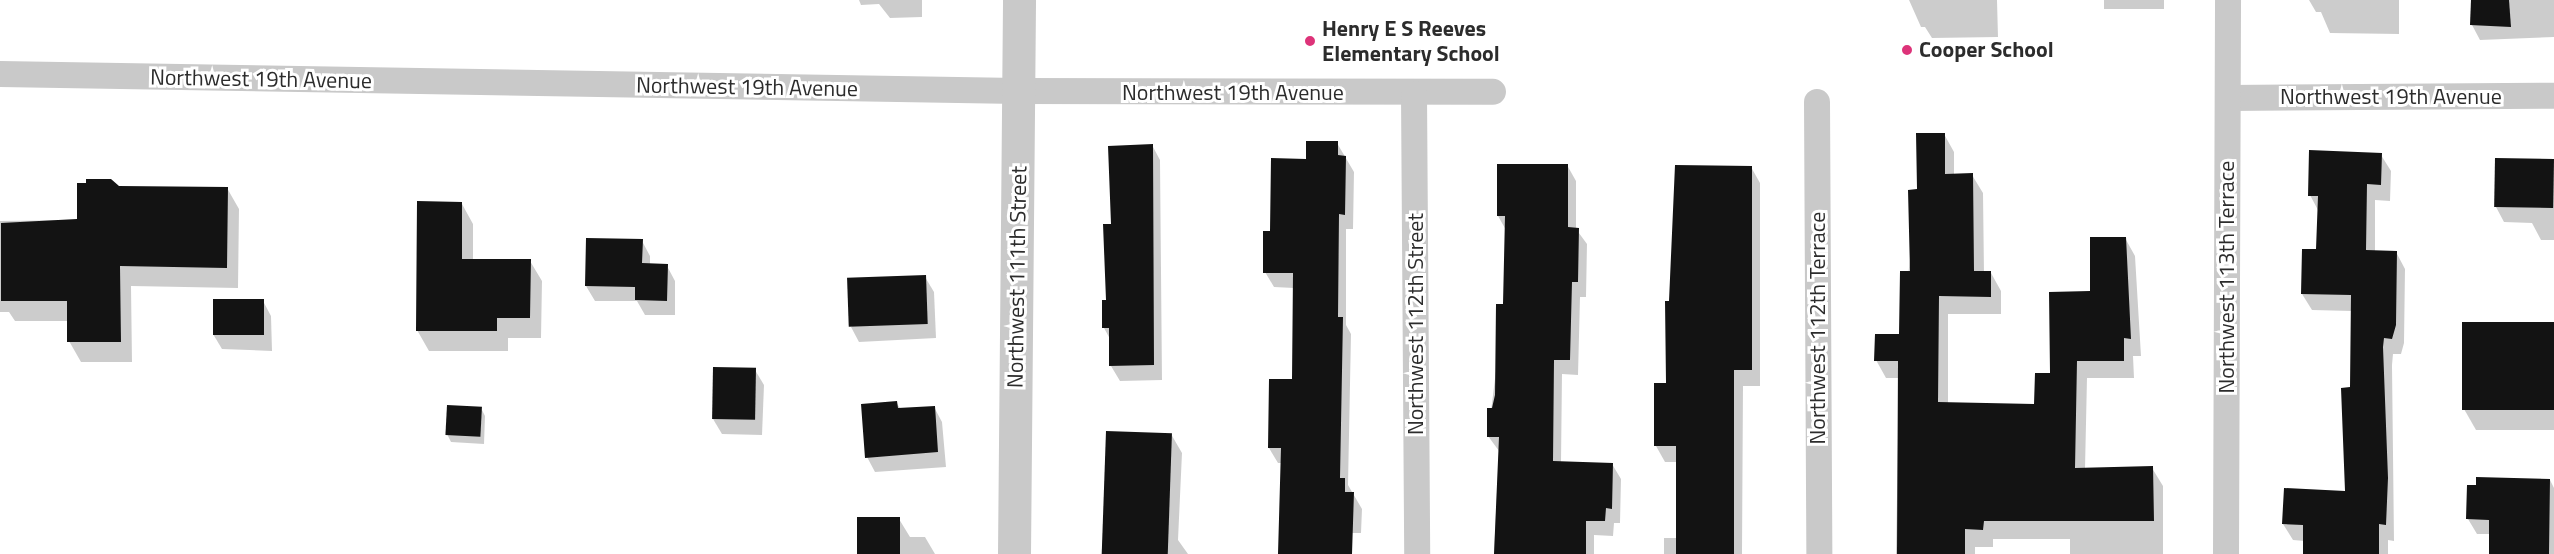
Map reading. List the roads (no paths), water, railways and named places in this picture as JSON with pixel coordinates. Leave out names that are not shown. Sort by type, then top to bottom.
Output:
[{"type":"street","name":"Northwest 111th Street","points":[[1014,554],[1019,0]]},
{"type":"street","name":"Northwest 113th Terrace","points":[[2226,554],[2228,0]]},
{"type":"street","name":"Northwest 19th Avenue","points":[[0,74],[1018,91],[1414,94],[1493,92]]},
{"type":"street","name":"Northwest 112th Street","points":[[1414,94],[1417,554]]},
{"type":"street","name":"Northwest 19th Avenue","points":[[2228,98],[2554,96]]},
{"type":"street","name":"Northwest 112th Terrace","points":[[1817,102],[1819,554]]},
{"type":"place","name":"Henry E S Reeves Elementary School","points":[[1310,41]]},
{"type":"place","name":"Cooper School","points":[[1907,50]]}]
